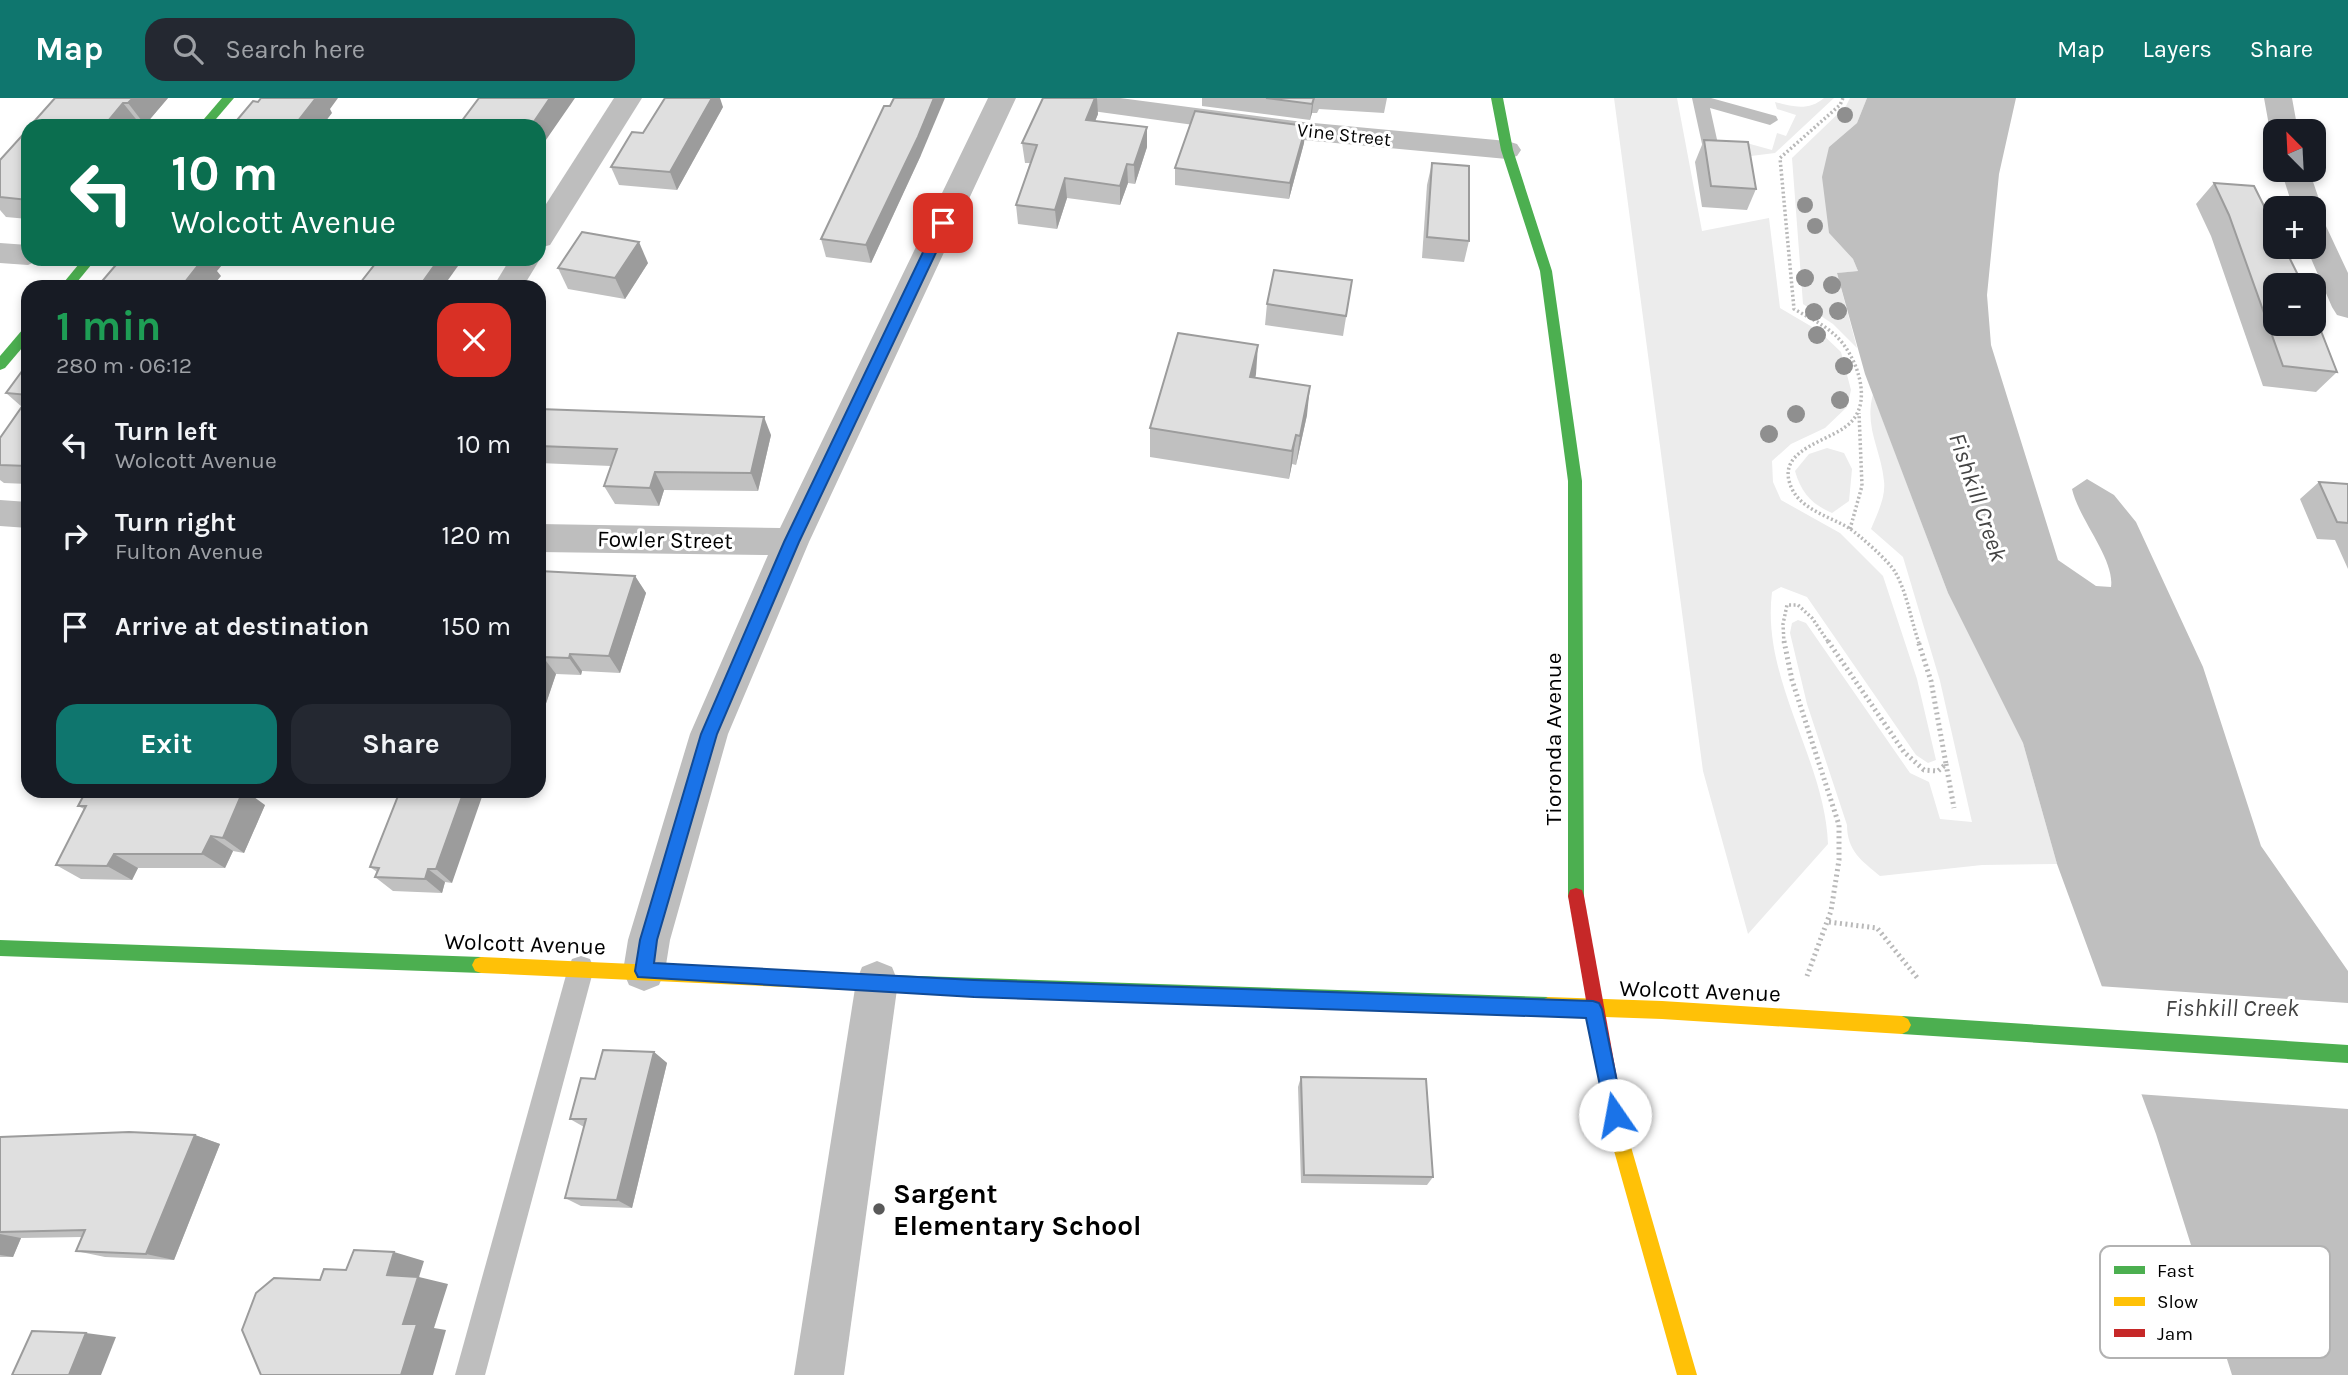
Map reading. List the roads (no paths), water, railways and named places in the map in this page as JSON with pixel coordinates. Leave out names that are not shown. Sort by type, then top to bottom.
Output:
[{"type":"main road","points":[[210,119],[228,98]]},
{"type":"main road","name":"Tioronda Avenue","points":[[1497,98],[1507,150],[1532,220],[1546,271],[1575,481],[1576,891],[1593,1009],[1620,1142],[1687,1375]]},
{"type":"main road","points":[[72,280],[84,266]]},
{"type":"main road","points":[[0,365],[21,340]]},
{"type":"main road","name":"Wolcott Avenue","points":[[0,948],[581,968],[974,988],[1662,1010],[2348,1054]]},
{"type":"street","points":[[546,227],[628,98]]},
{"type":"street","points":[[644,971],[649,940],[709,734],[791,542],[975,160],[1002,98]]},
{"type":"street","name":"Vine Street","points":[[1056,98],[1303,131],[1507,150]]},
{"type":"street","points":[[2278,98],[2282,119]]},
{"type":"street","points":[[0,253],[21,254]]},
{"type":"street","points":[[2326,258],[2348,307]]},
{"type":"street","points":[[0,513],[21,514]]},
{"type":"street","name":"Fowler Street","points":[[546,537],[791,542]]},
{"type":"street","points":[[819,1375],[864,1086],[877,982]]},
{"type":"lane","points":[[1712,153],[1700,99],[1770,120]]},
{"type":"lane","points":[[470,1375],[581,968]]},
{"type":"water","name":"Fishkill Creek","points":[[1867,98],[2016,98],[1999,174],[1987,295],[1991,345],[2058,560],[2096,586],[2111,587],[2108,564],[2072,489],[2087,479],[2114,495],[2136,522],[2203,667],[2261,846],[2348,971],[2348,1375],[2232,1375],[2227,1358],[2330,1358],[2330,1246],[2191,1246],[2156,1134],[2057,864],[2023,743],[1948,593],[1865,374],[1837,273],[1858,271],[1853,259],[1829,233],[1822,177],[1829,147],[1857,123]]},
{"type":"place","name":"Sargent Elementary School","points":[[879,1209]]}]
